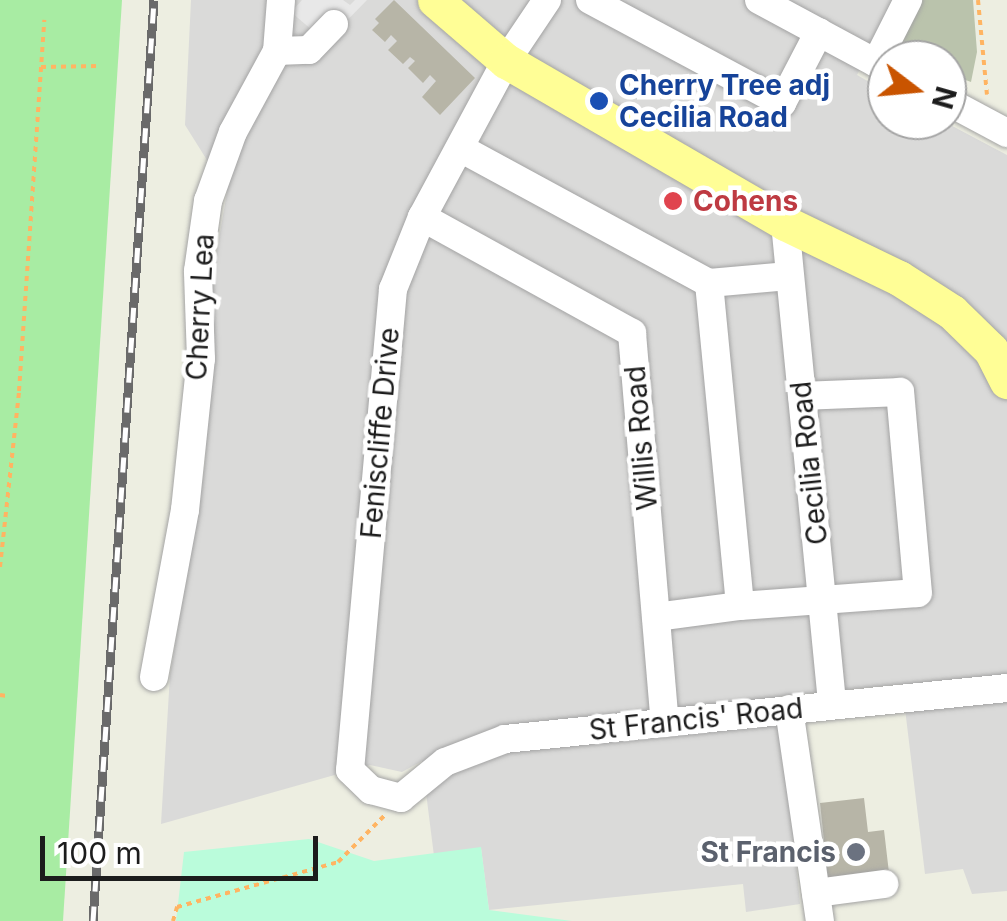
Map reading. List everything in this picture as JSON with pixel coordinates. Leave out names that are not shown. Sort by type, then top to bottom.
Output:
[{"type":"main road","points":[[435,0],[506,61],[785,222],[898,278],[952,312],[1002,355]]},
{"type":"street","name":"Cherry Lea","points":[[154,676],[185,510],[201,359],[198,272],[208,200],[234,132],[278,50],[281,0]]},
{"type":"street","name":"Feniscliffe Drive","points":[[401,798],[371,790],[350,770],[393,289],[422,217],[506,61],[547,0]]},
{"type":"street","points":[[590,0],[782,103],[819,32]]},
{"type":"street","points":[[759,0],[867,58]]},
{"type":"street","points":[[892,40],[908,0]]},
{"type":"street","points":[[278,50],[309,50],[334,24]]},
{"type":"street","points":[[967,112],[996,127]]},
{"type":"street","points":[[460,148],[709,284],[790,276]]},
{"type":"street","name":"Willis Road","points":[[422,217],[632,333],[665,723]]},
{"type":"street","name":"Cecilia Road","points":[[785,222],[832,704]]},
{"type":"street","points":[[709,284],[740,606]]},
{"type":"street","points":[[656,618],[740,606],[918,594],[900,392],[802,396]]},
{"type":"street","name":"St Francis' Road","points":[[401,798],[445,762],[505,738],[1007,688]]},
{"type":"street","points":[[789,709],[820,921]]},
{"type":"street","points":[[816,893],[884,884]]},
{"type":"path","points":[[978,0],[987,102],[996,127]]},
{"type":"path","points":[[0,567],[19,391],[44,20]]},
{"type":"path","points":[[41,68],[99,66]]},
{"type":"path","points":[[173,921],[177,907],[338,862],[401,798]]},
{"type":"shaded area","points":[[191,0],[895,0],[875,40],[867,40],[867,55],[857,75],[867,81],[867,140],[967,140],[967,134],[1007,155],[1007,891],[972,894],[963,869],[925,874],[902,684],[780,696],[800,904],[746,912],[743,884],[489,910],[481,848],[434,856],[422,761],[402,772],[370,765],[161,824],[170,675],[205,464],[212,280],[227,192],[185,125]]},
{"type":"shaded area","points":[[302,0],[343,0],[350,5],[355,0],[367,0],[326,42],[291,12]]},
{"type":"shaded area","points":[[922,0],[973,0],[977,52],[971,82],[967,80],[967,40],[899,40]]},
{"type":"green space","points":[[0,0],[122,0],[63,921],[0,921]]},
{"type":"green space","points":[[309,839],[374,861],[481,847],[489,910],[572,921],[176,921],[184,852]]},
{"type":"building","points":[[394,0],[475,78],[440,115],[422,97],[436,81],[430,75],[423,83],[408,68],[415,61],[410,57],[403,64],[388,50],[397,41],[391,35],[385,42],[372,30],[379,23],[375,19]]},
{"type":"building","name":"St Francis","points":[[864,798],[868,832],[884,830],[889,873],[828,879],[820,803]]},
{"type":"railway","points":[[93,921],[154,0]]},
{"type":"place","name":"Cherry Tree adj Cecilia Road","points":[[599,101]]},
{"type":"place","name":"Cohens","points":[[673,201]]},
{"type":"place","name":"St Francis","points":[[856,852]]}]
